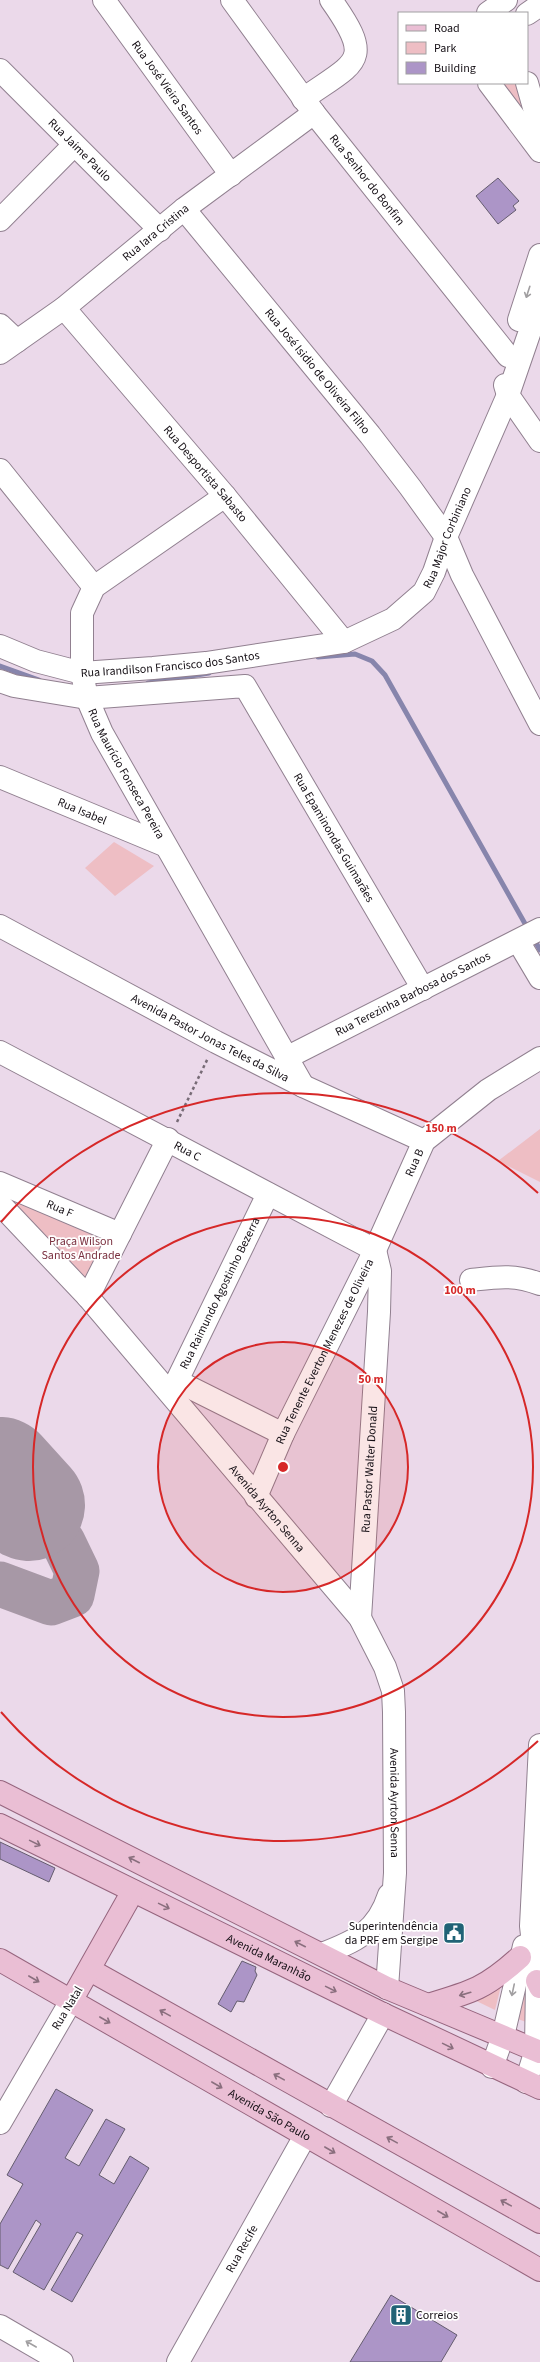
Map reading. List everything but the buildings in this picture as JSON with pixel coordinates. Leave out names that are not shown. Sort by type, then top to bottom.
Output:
[{"type":"main road","points":[[0,1792],[387,1988],[538,2051]]},
{"type":"main road","name":"Avenida Maranhão","points":[[0,1825],[383,2014],[492,2067],[533,2085]]},
{"type":"main road","name":"Rua Natal","points":[[71,2001],[90,1970],[133,1891]]},
{"type":"main road","points":[[428,2005],[484,1986],[499,1976],[520,1957]]},
{"type":"main road","name":"Avenida São Paulo","points":[[0,1960],[540,2270]]},
{"type":"main road","points":[[90,1970],[540,2222]]},
{"type":"street","name":"Rua José Vieira Santos","points":[[104,0],[231,175]]},
{"type":"street","name":"Rua Senhor do Bonfim","points":[[232,0],[308,106],[508,356]]},
{"type":"street","name":"Rua Iara Cristina","points":[[8,347],[64,308],[184,209],[231,175],[353,64],[358,49],[348,24],[331,0]]},
{"type":"street","points":[[528,13],[540,5]]},
{"type":"street","name":"Rua Jaime Paulo","points":[[2,75],[160,230]]},
{"type":"street","points":[[490,84],[540,151]]},
{"type":"street","points":[[526,84],[540,129]]},
{"type":"street","points":[[0,220],[74,145]]},
{"type":"street","name":"Rua José Isidio de Oliveira Filho","points":[[184,209],[370,435],[446,538],[462,574],[540,724]]},
{"type":"street","points":[[540,255],[508,356],[504,382],[508,395],[540,441]]},
{"type":"street","name":"Rua Major Corbiniano","points":[[344,642],[393,619],[410,606],[424,592],[434,572],[446,538],[508,395],[540,302]]},
{"type":"street","name":"Rua Desportista Sabasto","points":[[64,308],[225,496],[344,642]]},
{"type":"street","points":[[0,325],[8,347]]},
{"type":"street","points":[[0,470],[94,587],[225,496]]},
{"type":"street","name":"Rua Maurício Fonseca Pereira","points":[[94,587],[82,613],[82,673],[87,698],[102,733],[164,845],[303,1086]]},
{"type":"street","name":"Rua Irandilson Francisco dos Santos","points":[[0,646],[36,661],[82,673],[206,663],[344,642]]},
{"type":"street","points":[[0,681],[14,686],[87,698]]},
{"type":"street","name":"Rua Epaminondas Guimarães","points":[[87,698],[245,686],[423,989]]},
{"type":"street","name":"Rua Isabel","points":[[0,777],[164,845]]},
{"type":"street","name":"Avenida Pastor Jonas Teles da Silva","points":[[0,927],[216,1042],[303,1086],[424,1141]]},
{"type":"street","name":"Rua Terezinha Barbosa dos Santos","points":[[286,1058],[540,929]]},
{"type":"street","points":[[518,941],[540,978]]},
{"type":"street","name":"Rua C","points":[[0,1052],[168,1139],[268,1194],[375,1250]]},
{"type":"street","name":"Rua B","points":[[375,1250],[424,1141],[488,1090],[540,1058]]},
{"type":"street","points":[[88,1297],[168,1139]]},
{"type":"street","name":"Rua F","points":[[0,1183],[120,1234]]},
{"type":"street","name":"Rua Raimundo Agostinho Bezerra","points":[[174,1387],[268,1194]]},
{"type":"street","name":"Avenida Ayrton Senna","points":[[0,1204],[174,1387],[256,1497],[360,1618],[380,1655],[393,1691],[395,1873],[387,1988]]},
{"type":"street","name":"Rua Tenente Everton Menezes de Oliveira","points":[[256,1497],[283,1434],[375,1250]]},
{"type":"street","name":"Rua Pastor Walter Donald","points":[[360,1618],[379,1312],[380,1271],[375,1250]]},
{"type":"street","points":[[470,1280],[506,1276],[520,1277],[540,1284]]},
{"type":"street","points":[[174,1387],[283,1434]]},
{"type":"street","points":[[533,2085],[538,2051],[538,1984],[531,1926],[540,1745]]},
{"type":"street","name":"Avenida Ayrton Senna","points":[[322,1954],[347,1944],[369,1931],[386,1904],[395,1873]]},
{"type":"street","points":[[492,2067],[503,2036],[520,1957],[531,1926]]},
{"type":"street","name":"Rua Natal","points":[[0,2123],[71,2001]]},
{"type":"street","points":[[331,2106],[383,2014]]},
{"type":"street","name":"Rua Recife","points":[[178,2362],[305,2136]]},
{"type":"street","points":[[0,2326],[62,2362]]},
{"type":"path","points":[[168,1139],[216,1042]]},
{"type":"green space","points":[[502,84],[519,84],[527,113]]},
{"type":"green space","points":[[114,842],[154,866],[115,896],[85,868]]},
{"type":"green space","points":[[540,1129],[540,1182],[498,1161]]},
{"type":"green space","name":"Praça Wilson Santos Andrade","points":[[0,1194],[108,1239],[87,1281]]},
{"type":"green space","points":[[505,1970],[495,2010],[462,1994]]},
{"type":"green space","points":[[525,1972],[529,2023],[512,2017]]},
{"type":"waterway","points":[[318,657],[355,654],[372,661],[385,675],[528,929]]},
{"type":"waterway","points":[[0,666],[39,680]]},
{"type":"waterway","points":[[148,683],[209,673]]},
{"type":"waterway","points":[[533,937],[540,950]]},
{"type":"taxiway","points":[[0,1584],[51,1603],[72,1595],[77,1571],[63,1542],[29,1505]]},
{"type":"runway","points":[[0,1473],[29,1505]]},
{"type":"place","name":"Superintendência da PRF em Sergipe","points":[[454,1933]]},
{"type":"place","name":"Correios","points":[[401,2315]]}]
